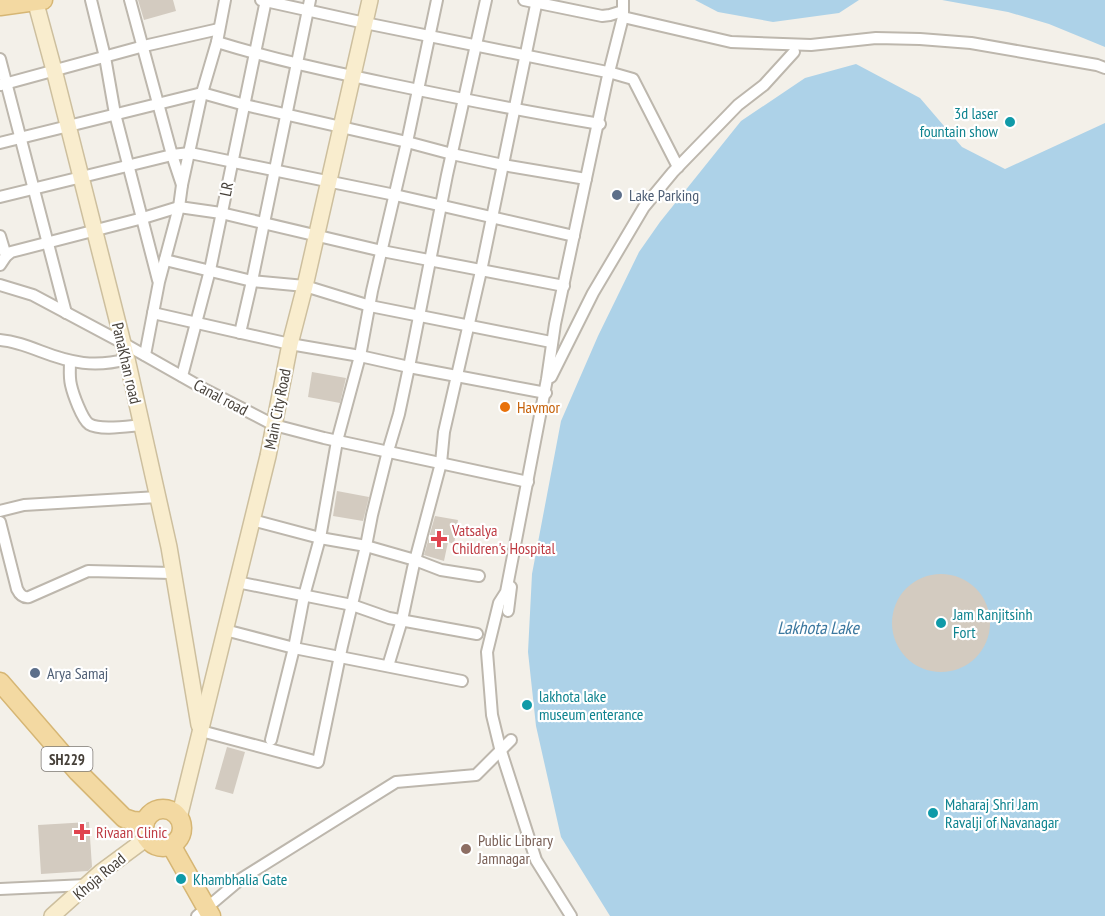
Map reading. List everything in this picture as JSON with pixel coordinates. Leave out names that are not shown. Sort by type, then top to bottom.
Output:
[{"type":"main road","points":[[0,6],[38,0]]},
{"type":"main road","name":"SH229","points":[[0,682],[78,772],[124,818],[146,830]]},
{"type":"main road","points":[[163,808],[170,810],[179,818],[182,830],[171,845],[159,846],[153,844],[146,830],[147,817],[157,809],[163,808]]},
{"type":"main road","points":[[171,845],[205,913]]},
{"type":"street","name":"PanaKhan road","points":[[38,0],[142,424],[169,547],[201,731]]},
{"type":"street","points":[[91,0],[105,57],[115,114],[159,282]]},
{"type":"street","points":[[130,0],[182,185]]},
{"type":"street","points":[[145,355],[159,282],[179,207],[202,93],[217,42],[225,0]]},
{"type":"street","points":[[264,0],[309,5],[365,23],[610,72],[633,79],[678,167]]},
{"type":"street","name":"LR","points":[[182,376],[210,270],[245,105],[264,0]]},
{"type":"street","name":"Main City Road","points":[[179,818],[252,520],[290,344],[370,0]]},
{"type":"street","points":[[271,740],[294,648],[304,596],[320,538],[337,441],[360,356],[437,0]]},
{"type":"street","points":[[201,731],[318,762],[372,515],[399,414],[486,0]]},
{"type":"street","points":[[524,0],[602,15],[610,15],[623,9],[731,42],[811,45],[876,38],[961,42],[1023,51],[1105,68]]},
{"type":"street","points":[[388,666],[402,620],[415,560],[441,463],[444,432],[481,271],[537,2]]},
{"type":"street","points":[[240,333],[309,5]]},
{"type":"street","points":[[571,916],[536,860],[501,750],[492,714],[487,652],[499,603],[506,592],[545,392],[551,342],[623,9]]},
{"type":"street","points":[[3,85],[144,46],[219,29]]},
{"type":"street","points":[[217,42],[352,76],[464,100],[599,124]]},
{"type":"street","points":[[545,392],[599,284],[644,207],[678,167],[738,105],[764,85],[794,52]]},
{"type":"street","points":[[0,59],[3,85],[21,138],[46,243],[66,313]]},
{"type":"street","points":[[0,142],[202,93],[452,154],[586,179]]},
{"type":"street","points":[[0,197],[172,155],[190,153],[442,205],[574,236]]},
{"type":"street","points":[[3,260],[11,252],[179,207],[221,213],[382,251],[564,286]]},
{"type":"street","points":[[0,236],[3,260]]},
{"type":"street","points":[[165,260],[252,281],[305,286],[370,306],[551,342]]},
{"type":"street","name":"Canal road","points":[[0,285],[33,295],[274,425],[337,441],[528,482]]},
{"type":"street","points":[[153,313],[290,344],[545,392]]},
{"type":"street","points":[[0,340],[16,342],[70,361],[100,364],[127,359]]},
{"type":"street","points":[[70,361],[71,385],[87,422],[91,425],[113,427],[142,424]]},
{"type":"street","points":[[508,611],[528,482]]},
{"type":"street","points":[[0,511],[24,506],[158,497]]},
{"type":"street","points":[[252,520],[320,538],[366,546],[441,570],[479,576]]},
{"type":"street","points":[[0,522],[17,589],[19,594],[26,597],[88,571],[172,573]]},
{"type":"street","points":[[237,582],[352,605],[402,620],[477,634]]},
{"type":"street","points":[[225,630],[294,648],[462,681]]},
{"type":"street","points":[[205,913],[241,879],[396,782],[476,775],[512,740]]},
{"type":"street","name":"Khoja Road","points":[[52,916],[146,830]]},
{"type":"street","points":[[0,889],[86,885]]},
{"type":"water","points":[[695,0],[859,0],[839,13],[773,22],[718,12]]},
{"type":"water","points":[[942,0],[1105,0],[1105,47],[1049,24],[1008,12]]},
{"type":"water","name":"Lakhota Lake","points":[[856,64],[920,98],[962,147],[1005,169],[1105,123],[1105,916],[610,916],[561,837],[536,726],[528,652],[532,574],[561,421],[598,336],[639,252],[660,222],[741,121],[805,78]]},
{"type":"building","points":[[138,0],[173,0],[176,11],[144,20]]},
{"type":"building","points":[[312,372],[346,378],[340,403],[308,397]]},
{"type":"building","points":[[337,491],[369,497],[363,521],[333,516]]},
{"type":"building","points":[[435,516],[458,520],[454,544],[448,542],[444,561],[424,555]]},
{"type":"building","name":"Jam Ranjitsinh Fort","points":[[941,574],[960,578],[976,588],[986,604],[990,623],[986,642],[976,658],[960,668],[941,672],[922,668],[906,658],[896,642],[892,623],[896,604],[906,588],[922,578]]},
{"type":"building","points":[[227,747],[245,752],[233,794],[215,789]]},
{"type":"building","points":[[89,822],[92,867],[88,871],[41,874],[38,825]]},
{"type":"place","name":"3d laser fountain show","points":[[1010,122]]},
{"type":"place","name":"Lake Parking","points":[[617,195]]},
{"type":"place","name":"Havmor","points":[[505,407]]},
{"type":"place","name":"Vatsalya Children's Hospital","points":[[439,539]]},
{"type":"place","name":"Jam Ranjitsinh Fort","points":[[941,623]]},
{"type":"place","name":"Arya Samaj","points":[[35,673]]},
{"type":"place","name":"lakhota lake museum enterance","points":[[527,705]]},
{"type":"place","name":"Maharaj Shri Jam Ravalji of Navanagar","points":[[933,813]]},
{"type":"place","name":"Rivaan Clinic","points":[[82,832]]},
{"type":"place","name":"Public Library Jamnagar","points":[[466,849]]},
{"type":"place","name":"Khambhalia Gate","points":[[181,879]]}]
